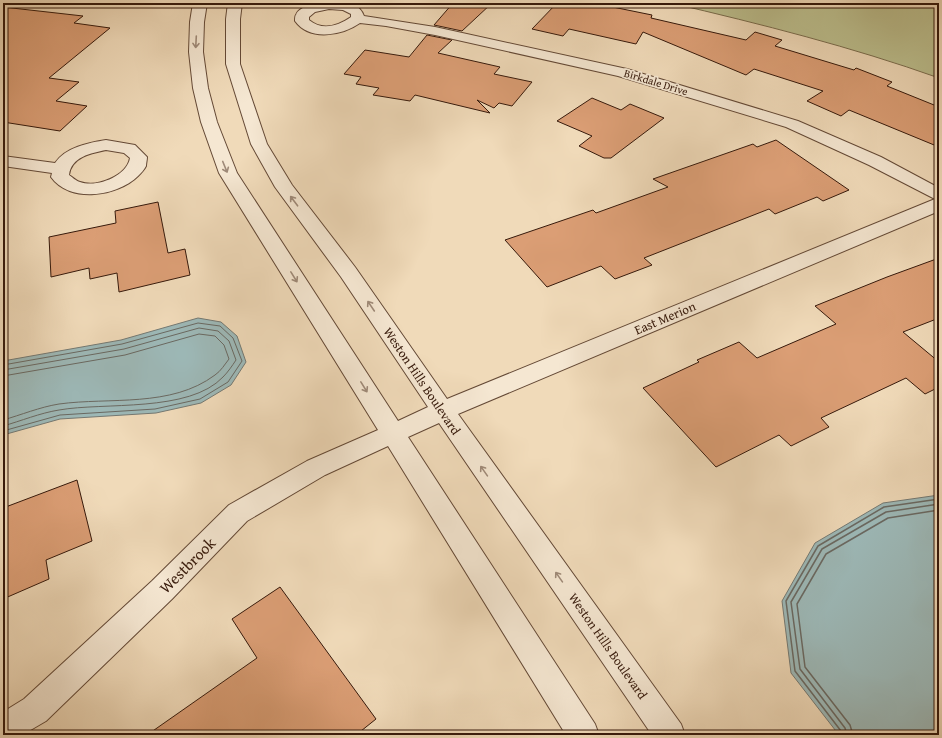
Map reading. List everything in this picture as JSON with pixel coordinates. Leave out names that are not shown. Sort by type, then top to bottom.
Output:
[{"type":"street","points":[[200,3],[197,11],[195,54],[203,105],[211,131],[228,173],[584,735]]},
{"type":"street","name":"Weston Hills Boulevard","points":[[235,3],[233,19],[233,64],[259,144],[284,187],[348,272],[442,410],[670,735]]},
{"type":"street","name":"Birkdale Drive","points":[[357,19],[386,22],[435,31],[629,74],[792,124],[875,161],[939,195]]},
{"type":"street","points":[[3,161],[60,169]]},
{"type":"street","name":"East Merion","points":[[392,432],[939,204]]},
{"type":"street","name":"Westbrook","points":[[3,729],[34,710],[162,590],[238,513],[316,468],[392,432]]},
{"type":"green space","points":[[671,3],[939,3],[939,78],[873,56],[806,37]]},
{"type":"water","points":[[198,318],[221,322],[237,336],[246,362],[231,385],[201,403],[156,413],[60,419],[3,435],[3,361],[121,340]]},
{"type":"water","points":[[939,495],[939,735],[839,735],[791,673],[782,601],[815,543],[883,503]]},
{"type":"building","points":[[453,3],[492,3],[462,31],[434,25]]},
{"type":"building","points":[[557,3],[593,3],[652,15],[651,18],[746,40],[755,32],[782,40],[775,46],[854,70],[856,68],[892,82],[887,86],[939,107],[939,147],[849,110],[841,116],[807,101],[823,91],[754,69],[746,75],[643,32],[636,44],[569,29],[563,36],[532,29]]},
{"type":"building","points":[[3,7],[83,16],[74,23],[110,28],[49,78],[79,82],[56,101],[87,106],[60,131],[3,122]]},
{"type":"building","points":[[427,35],[452,40],[438,53],[500,67],[494,74],[532,82],[512,106],[499,103],[494,108],[477,100],[490,113],[415,95],[410,101],[373,95],[379,88],[356,84],[361,77],[344,74],[365,50],[409,57]]},
{"type":"building","points":[[592,98],[621,110],[630,104],[664,118],[611,158],[604,158],[579,146],[592,136],[557,121]]},
{"type":"building","points":[[776,140],[849,190],[823,201],[817,197],[775,214],[769,209],[644,258],[652,265],[615,279],[601,266],[547,287],[505,240],[593,210],[596,213],[668,187],[653,179],[753,144],[757,147]]},
{"type":"building","points":[[158,202],[168,253],[185,249],[190,275],[119,292],[117,273],[90,279],[89,268],[51,277],[49,237],[116,223],[115,211]]},
{"type":"building","points":[[939,258],[939,318],[903,332],[939,362],[939,387],[925,394],[906,378],[821,418],[829,427],[791,446],[779,435],[716,467],[643,388],[699,362],[697,360],[739,342],[757,358],[836,324],[815,306]]},
{"type":"building","points":[[77,480],[92,541],[46,560],[49,579],[3,599],[3,508]]},
{"type":"building","points":[[280,587],[376,719],[356,735],[147,735],[257,658],[232,619]]}]
